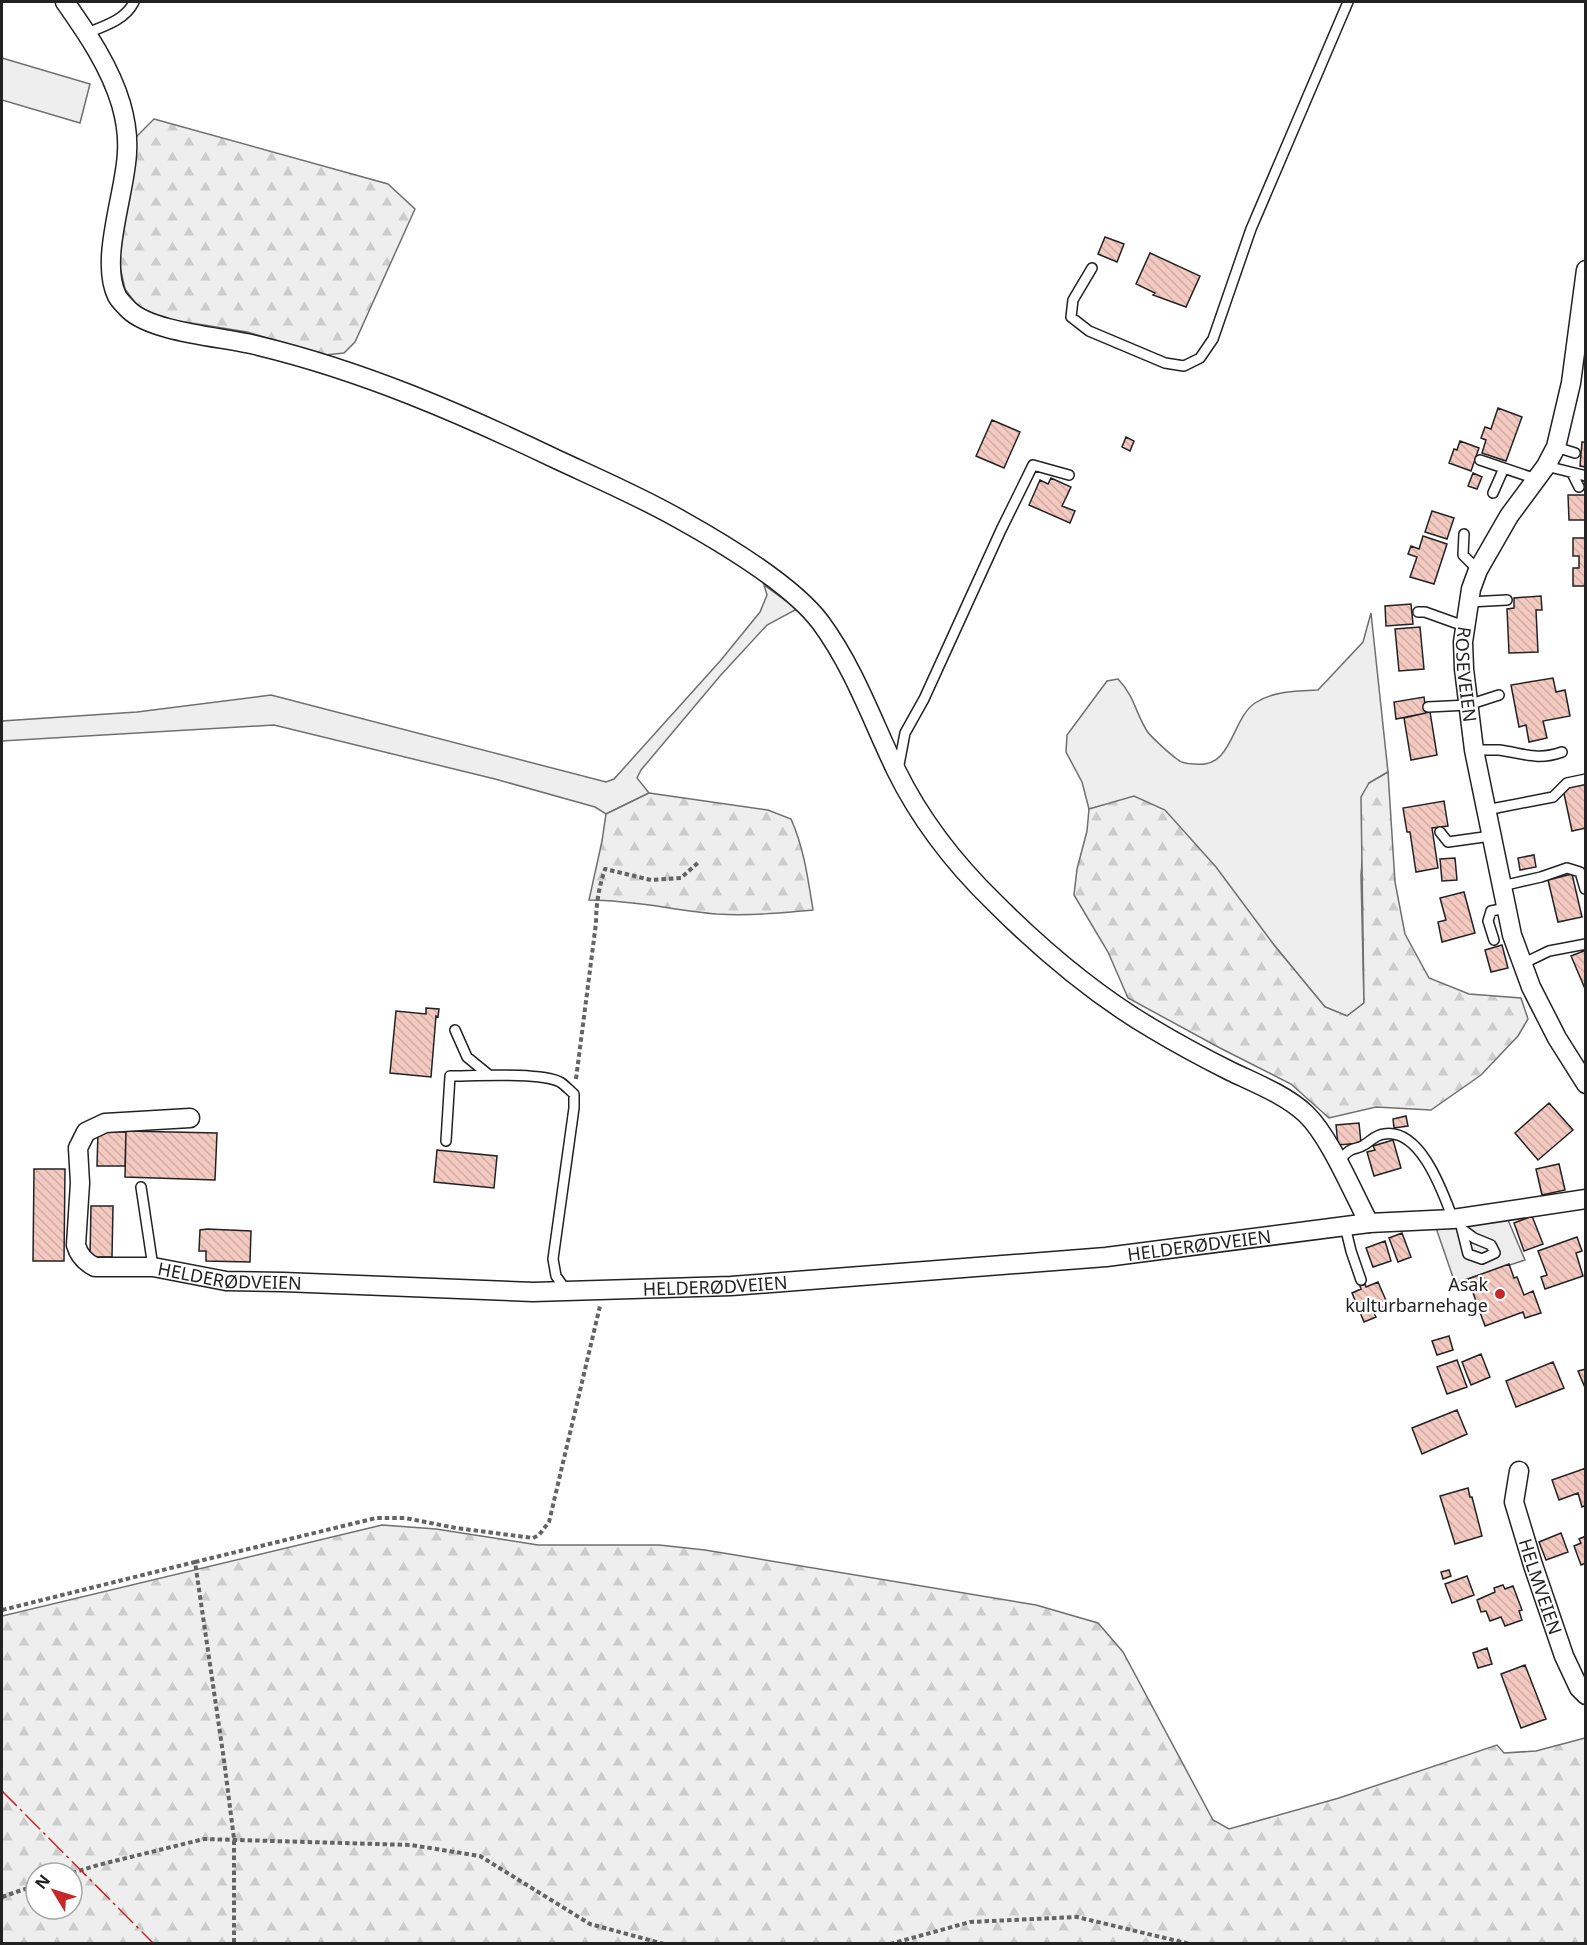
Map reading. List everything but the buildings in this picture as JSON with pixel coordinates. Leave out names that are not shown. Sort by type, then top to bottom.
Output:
[{"type":"street","points":[[65,2],[87,33],[106,67],[118,95],[124,123],[128,151],[112,246],[111,274],[116,294],[125,307],[139,318],[156,325],[255,344],[364,376],[518,441],[680,519],[793,593],[819,621],[854,675],[897,773],[914,804],[959,864],[992,901],[1092,989],[1153,1029],[1270,1090],[1305,1112],[1317,1127],[1338,1163],[1369,1223]]},
{"type":"street","name":"ROSEVEIEN","points":[[1586,270],[1582,320],[1571,383],[1556,447],[1509,516],[1478,570],[1464,626],[1464,669],[1474,750],[1506,908],[1521,964],[1557,1038],[1586,1084]]},
{"type":"street","name":"HELDERØDVEIEN","points":[[190,1118],[105,1123],[86,1132],[78,1148],[80,1182],[76,1245],[78,1253],[88,1263],[95,1267],[153,1267],[226,1281],[511,1292],[731,1286],[1106,1257],[1369,1223],[1458,1222],[1586,1199]]},
{"type":"street","name":"HELMVEIEN","points":[[1519,1471],[1514,1502],[1564,1656],[1579,1688],[1586,1695]]},
{"type":"lane","points":[[87,33],[116,22],[134,2]]},
{"type":"lane","points":[[1092,268],[1073,300],[1071,317],[1089,331],[1165,363],[1184,366],[1200,358],[1213,339],[1251,228],[1348,2]]},
{"type":"lane","points":[[1556,447],[1575,453]]},
{"type":"lane","points":[[1480,460],[1504,468],[1586,476]]},
{"type":"lane","points":[[897,773],[905,733],[924,699],[1000,530],[1033,465],[1069,475]]},
{"type":"lane","points":[[1493,492],[1504,468]]},
{"type":"lane","points":[[1572,473],[1579,487]]},
{"type":"lane","points":[[1464,534],[1463,555],[1478,570]]},
{"type":"lane","points":[[1469,602],[1507,600]]},
{"type":"lane","points":[[1418,612],[1425,612],[1464,626]]},
{"type":"lane","points":[[1428,707],[1468,705],[1499,695]]},
{"type":"lane","points":[[1474,750],[1500,750],[1529,757],[1553,756],[1562,752]]},
{"type":"lane","points":[[1486,810],[1553,797],[1567,783],[1586,780]]},
{"type":"lane","points":[[1440,832],[1448,842],[1491,836]]},
{"type":"lane","points":[[1502,885],[1541,877],[1567,868],[1580,872],[1585,889]]},
{"type":"lane","points":[[1494,940],[1488,921],[1491,911],[1506,908]]},
{"type":"lane","points":[[1521,964],[1549,951],[1586,944]]},
{"type":"lane","points":[[455,1030],[467,1057],[489,1075]]},
{"type":"lane","points":[[446,1141],[450,1076],[489,1075],[544,1078],[560,1082],[574,1094],[553,1259],[556,1276],[568,1292]]},
{"type":"lane","points":[[1338,1163],[1350,1150],[1364,1145],[1374,1137],[1386,1133],[1401,1136],[1412,1142],[1423,1156],[1458,1222]]},
{"type":"lane","points":[[141,1187],[153,1267]]},
{"type":"lane","points":[[1345,1226],[1361,1280]]},
{"type":"path","points":[[574,1094],[596,908],[600,882],[605,869],[651,880],[681,878],[700,861]]},
{"type":"path","points":[[2,1611],[376,1518],[405,1518],[456,1528],[533,1538],[540,1535],[549,1522],[604,1291]]},
{"type":"path","points":[[195,1562],[234,1839],[234,1944]]},
{"type":"path","points":[[84,1869],[204,1839],[411,1845],[480,1856],[590,1924],[664,1944]]},
{"type":"path","points":[[2,1897],[24,1889]]},
{"type":"path","points":[[891,1944],[970,1922],[1077,1917],[1190,1944]]},
{"type":"green space","points":[[2,58],[90,84],[80,123],[2,100]]},
{"type":"green space","points":[[154,119],[388,184],[415,209],[355,342],[344,353],[325,355],[247,332],[154,317],[141,311],[125,289],[119,262],[136,137]]},
{"type":"green space","points":[[764,585],[797,609],[767,625],[720,676],[641,770],[637,778],[649,793],[606,814],[595,807],[495,779],[274,725],[2,741],[2,721],[137,712],[271,695],[606,782],[614,779],[721,660],[760,612],[767,595]]},
{"type":"green space","points":[[1371,613],[1388,772],[1369,783],[1361,875],[1364,1003],[1347,1016],[1325,1007],[1274,945],[1104,805],[1089,809],[1082,782],[1066,752],[1067,735],[1107,681],[1118,679],[1128,692],[1147,731],[1156,741],[1181,761],[1190,764],[1208,763],[1217,759],[1224,751],[1247,710],[1255,703],[1277,694],[1318,690],[1363,642]]},
{"type":"green space","points":[[1388,772],[1395,882],[1405,934],[1429,978],[1469,994],[1521,998],[1528,1019],[1518,1036],[1481,1075],[1431,1110],[1376,1107],[1329,1118],[1291,1084],[1128,998],[1108,952],[1074,895],[1077,869],[1087,831],[1089,809],[1134,796],[1165,810],[1216,867],[1274,945],[1325,1007],[1347,1016],[1364,1003],[1361,797],[1369,783]]},
{"type":"green space","points":[[649,793],[768,810],[791,819],[802,852],[813,910],[717,914],[589,900],[606,814]]},
{"type":"green space","points":[[382,1525],[436,1529],[538,1545],[659,1545],[705,1550],[1036,1605],[1098,1623],[1123,1652],[1213,1820],[1229,1829],[1339,1798],[1497,1745],[1504,1753],[1536,1751],[1585,1738],[1585,1943],[2,1943],[2,1616]]},
{"type":"shaded area","points":[[1508,1220],[1525,1260],[1455,1283],[1436,1228]]},
{"type":"power","points":[[2,1791],[154,1944]]},
{"type":"place","name":"Asak kulturbarnehage","points":[[1500,1294]]}]
